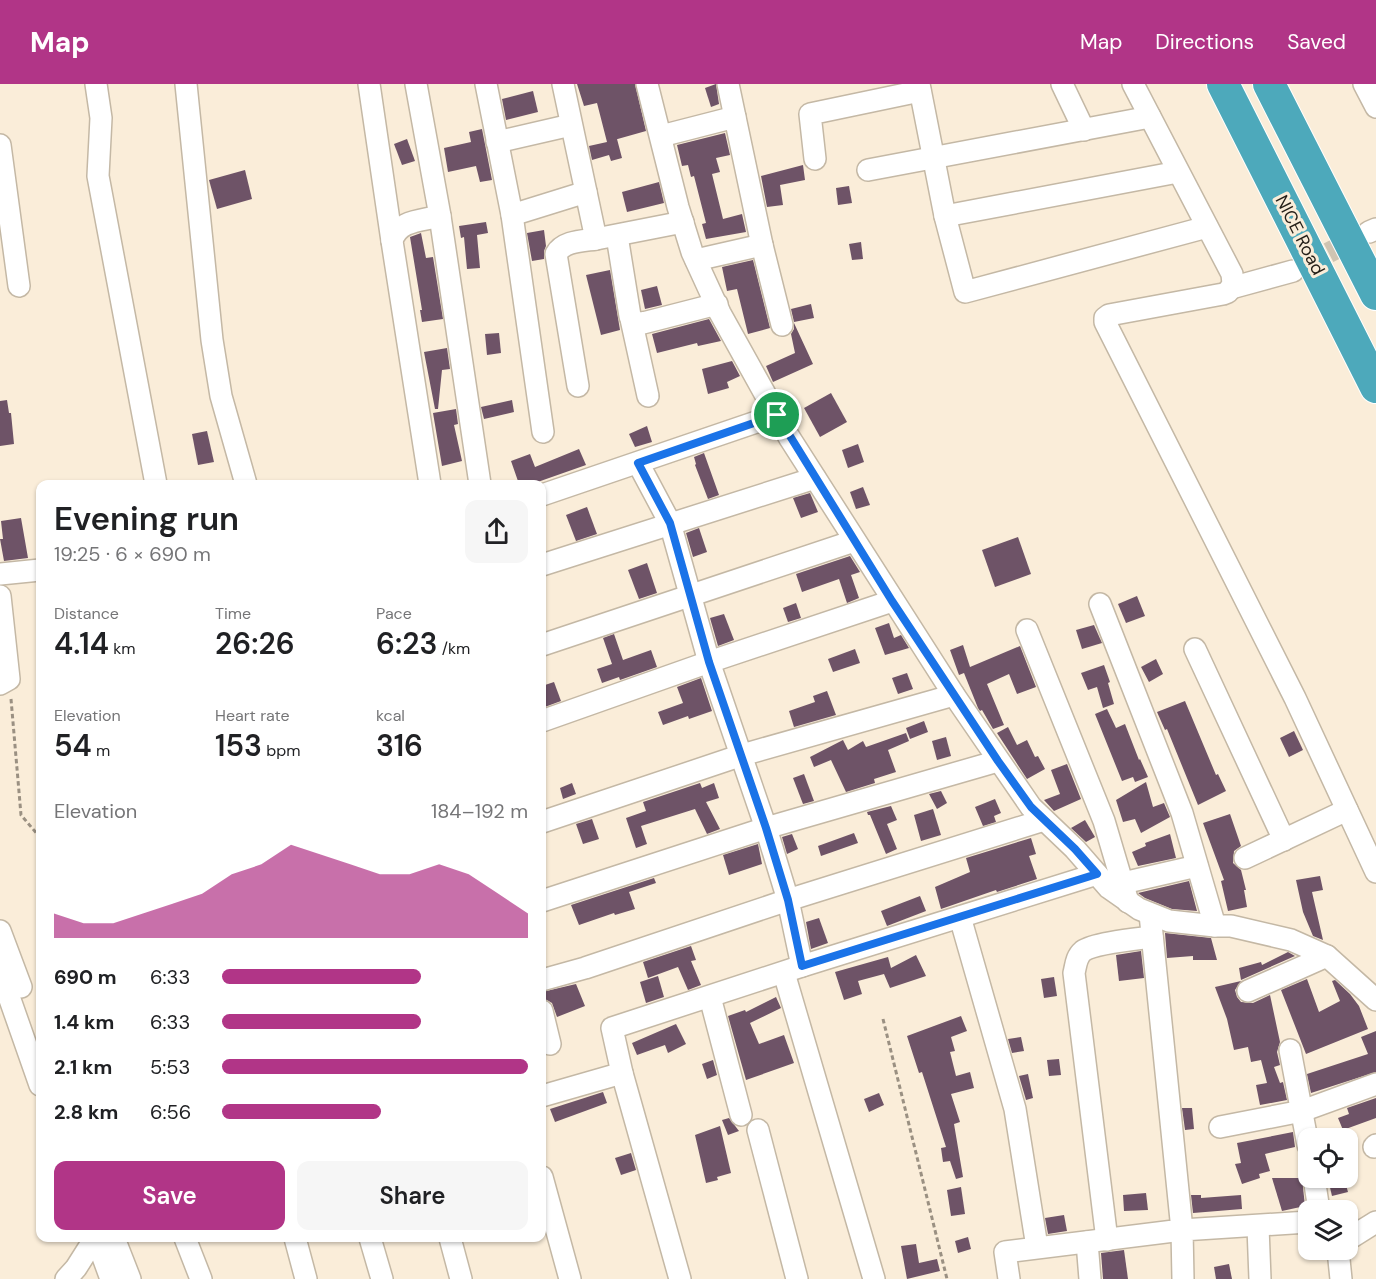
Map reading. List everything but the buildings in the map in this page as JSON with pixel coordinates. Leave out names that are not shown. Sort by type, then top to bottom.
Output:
[{"type":"highway","name":"NICE Road","points":[[1223,84],[1376,387]]},
{"type":"highway","points":[[1269,84],[1376,294]]},
{"type":"street","points":[[96,84],[101,118],[98,177],[155,480]]},
{"type":"street","points":[[186,84],[212,340],[221,396],[245,480]]},
{"type":"street","points":[[369,84],[429,480]]},
{"type":"street","points":[[416,84],[440,216],[479,480]]},
{"type":"street","points":[[486,84],[512,215],[543,432]]},
{"type":"street","points":[[562,84],[586,192],[606,237],[631,319],[648,396]]},
{"type":"street","points":[[648,84],[683,222],[696,261],[720,313],[814,478],[998,761],[1031,807],[1075,849],[1109,888],[1125,893],[1197,867]]},
{"type":"street","points":[[728,84],[762,246],[782,325]]},
{"type":"street","points":[[1062,84],[1084,130]]},
{"type":"street","points":[[1133,84],[1232,273],[1231,288]]},
{"type":"street","points":[[1364,84],[1376,107]]},
{"type":"street","points":[[815,159],[810,114],[920,88],[945,216],[965,292],[1207,226]]},
{"type":"street","points":[[661,136],[735,117]]},
{"type":"street","points":[[868,170],[1150,117]]},
{"type":"street","points":[[497,142],[572,125]]},
{"type":"street","points":[[0,145],[20,286]]},
{"type":"street","points":[[945,216],[1178,172]]},
{"type":"street","points":[[512,215],[586,192]]},
{"type":"street","points":[[392,241],[394,234],[403,225],[440,216]]},
{"type":"street","points":[[578,386],[556,254],[567,244],[683,222]]},
{"type":"street","points":[[696,261],[762,246]]},
{"type":"street","points":[[1293,271],[1231,288],[1223,294],[1109,315],[1105,318],[1105,322],[1295,698],[1376,872]]},
{"type":"street","points":[[631,319],[636,323],[643,323],[717,304]]},
{"type":"street","points":[[546,494],[777,415]]},
{"type":"street","points":[[638,463],[670,523],[709,662],[742,755],[788,900],[793,969],[874,1279]]},
{"type":"street","points":[[546,565],[814,478]]},
{"type":"street","points":[[546,644],[854,541]]},
{"type":"street","points":[[0,574],[36,570]]},
{"type":"street","points":[[0,596],[5,681]]},
{"type":"street","points":[[546,720],[892,601]]},
{"type":"street","points":[[1100,604],[1182,813],[1215,926]]},
{"type":"street","points":[[1027,630],[1104,821],[1125,893],[1138,909],[1169,921],[1231,926],[1291,940],[1328,956],[1376,1000]]},
{"type":"street","points":[[1195,649],[1284,840]]},
{"type":"street","points":[[546,821],[742,755],[954,695]]},
{"type":"street","points":[[546,900],[766,828],[998,761]]},
{"type":"street","points":[[1245,858],[1347,810]]},
{"type":"street","points":[[546,979],[1044,820]]},
{"type":"street","points":[[680,1279],[622,1073],[612,1028],[1097,874]]},
{"type":"street","points":[[1150,914],[1182,1230],[1183,1279]]},
{"type":"street","points":[[960,917],[1015,1109],[1037,1247]]},
{"type":"street","points":[[0,931],[36,1030]]},
{"type":"street","points":[[1090,1279],[1097,1241],[1074,973],[1076,960],[1082,952],[1092,946],[1152,937]]},
{"type":"street","points":[[1248,991],[1328,956]]},
{"type":"street","points":[[0,971],[36,1074]]},
{"type":"street","points":[[710,997],[741,1115]]},
{"type":"street","points":[[546,1028],[550,1044]]},
{"type":"street","points":[[1290,1050],[1305,1128]]},
{"type":"street","points":[[546,1095],[622,1073]]},
{"type":"street","points":[[1220,1126],[1302,1111],[1376,1084]]},
{"type":"street","points":[[758,1130],[797,1279]]},
{"type":"street","points":[[546,1192],[570,1279]]},
{"type":"street","points":[[1358,1233],[1376,1222]]},
{"type":"street","points":[[1008,1279],[1005,1252],[1182,1230],[1298,1223]]},
{"type":"street","points":[[1258,1227],[1260,1279]]},
{"type":"street","points":[[66,1279],[92,1242]]},
{"type":"street","points":[[97,1242],[111,1279]]},
{"type":"street","points":[[116,1242],[130,1279]]},
{"type":"street","points":[[186,1242],[201,1279]]},
{"type":"street","points":[[297,1242],[306,1279]]},
{"type":"street","points":[[371,1242],[382,1279]]},
{"type":"street","points":[[451,1242],[461,1279]]},
{"type":"street","points":[[1339,1260],[1341,1279]]},
{"type":"path","points":[[5,681],[21,816],[36,833]]},
{"type":"path","points":[[883,1019],[947,1279]]},
{"type":"tunnel","points":[[1301,267],[1361,236]]},
{"type":"route","points":[[777,415],[892,601],[998,761],[1031,807],[1075,849],[1097,874],[802,966],[788,900],[742,755],[709,662],[670,523],[638,463],[777,415]]}]
